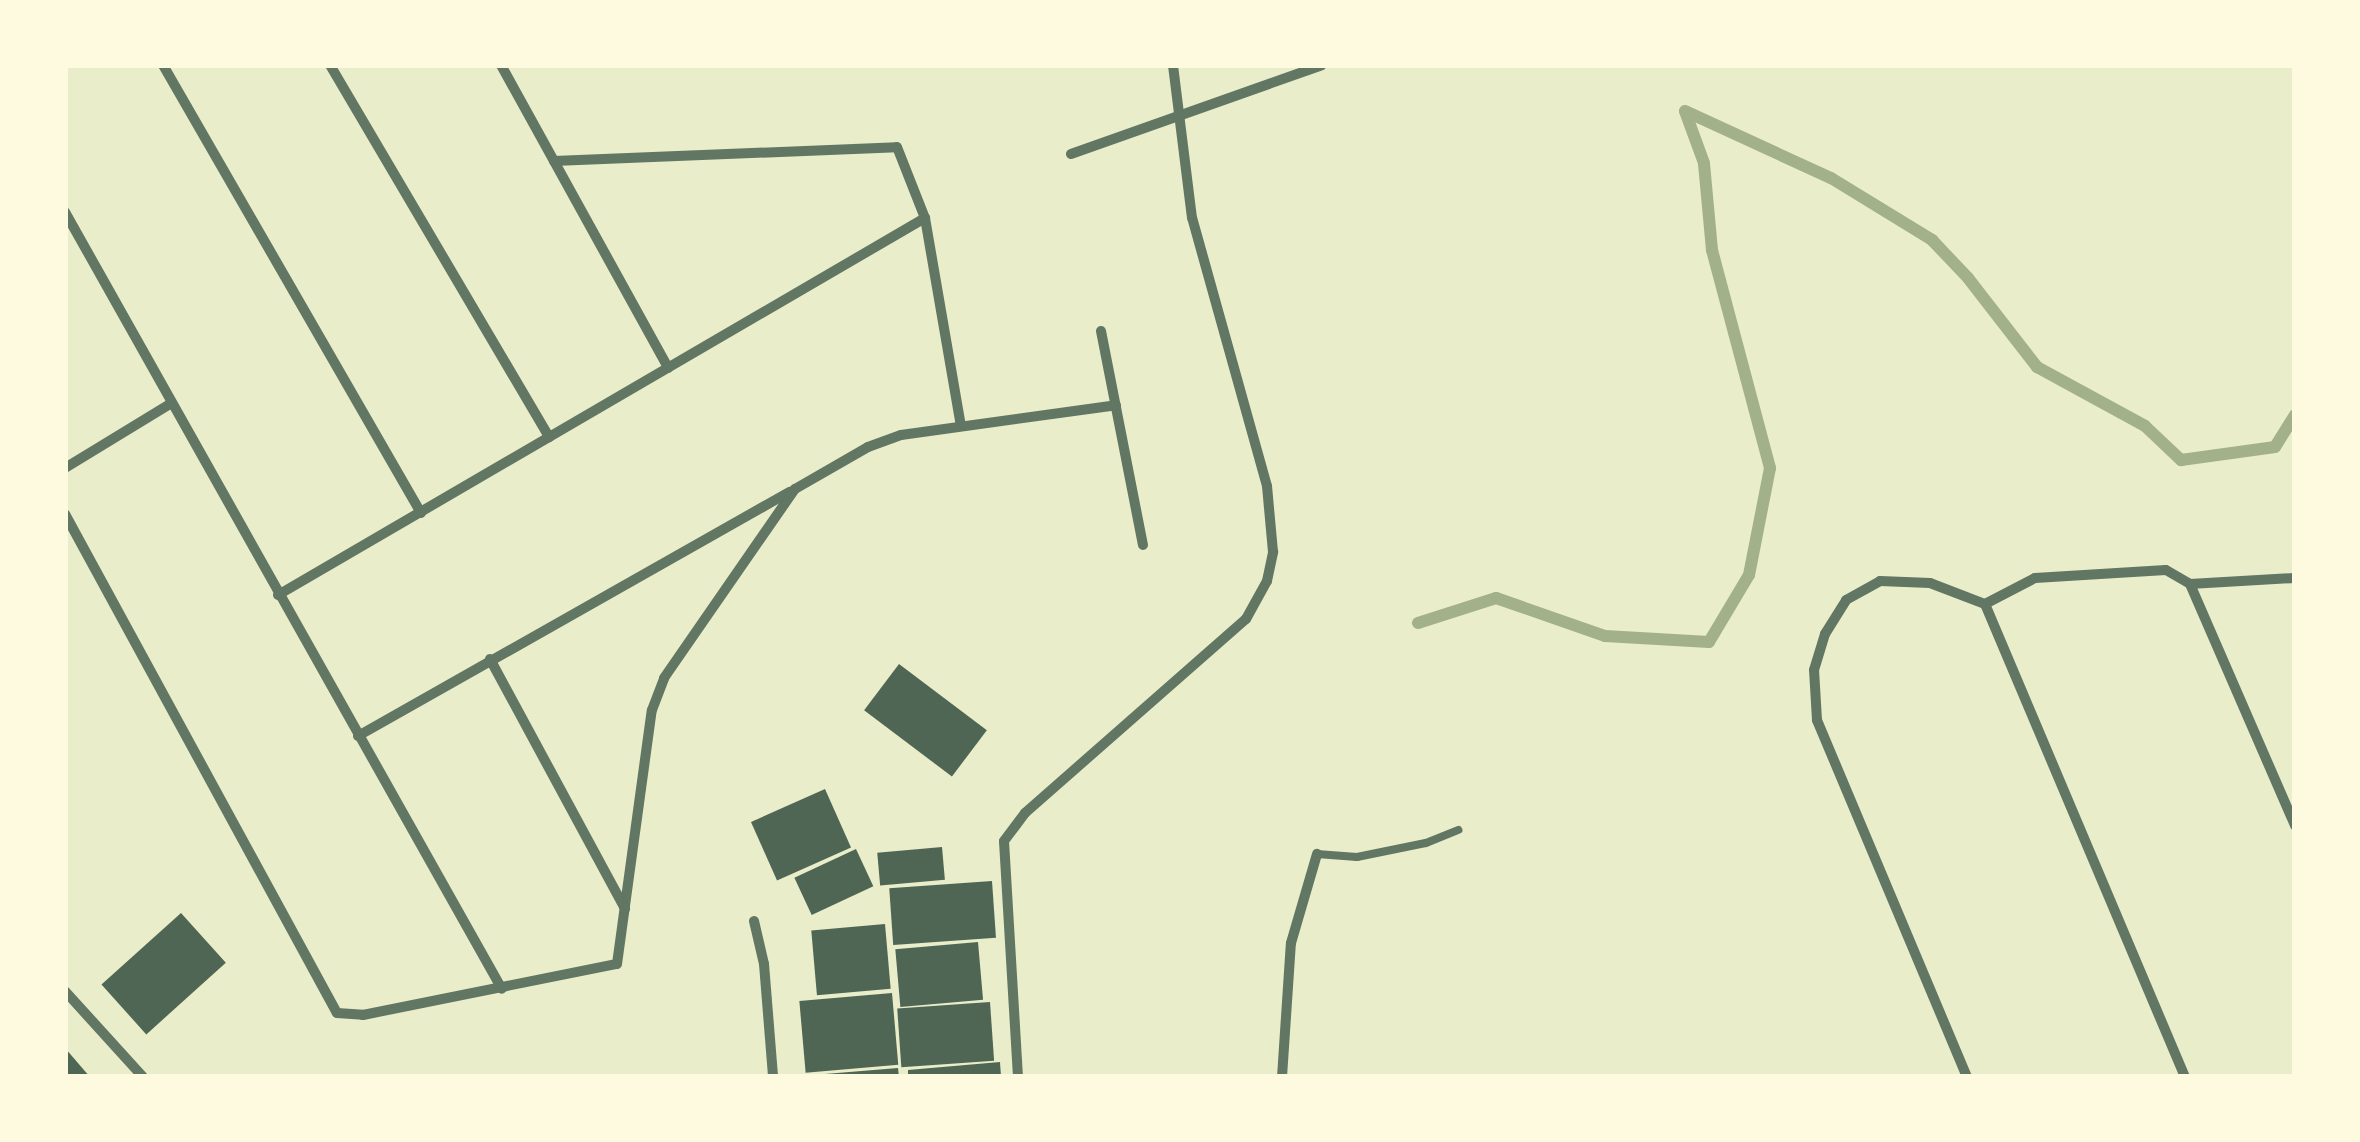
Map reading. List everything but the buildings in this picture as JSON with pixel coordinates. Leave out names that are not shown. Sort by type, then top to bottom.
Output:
[{"type":"street","points":[[163,65],[421,513]]},
{"type":"street","points":[[330,65],[549,437]]},
{"type":"street","points":[[501,65],[668,368]]},
{"type":"street","points":[[1018,1077],[1004,841],[1026,813],[1246,618],[1266,582],[1273,552],[1267,486],[1192,218],[1173,65]]},
{"type":"street","points":[[1072,154],[1322,65]]},
{"type":"street","points":[[554,160],[897,146],[926,218],[961,426]]},
{"type":"street","points":[[65,212],[502,989]]},
{"type":"street","points":[[278,594],[926,218]]},
{"type":"street","points":[[1101,331],[1143,545]]},
{"type":"street","points":[[65,468],[170,404]]},
{"type":"street","points":[[358,736],[868,447],[901,435],[1116,405]]},
{"type":"street","points":[[65,514],[337,1013],[363,1015],[617,964],[652,710],[664,678],[795,489]]},
{"type":"street","points":[[1985,604],[2035,578],[2166,570],[2190,584],[2295,578]]},
{"type":"street","points":[[1967,1077],[1817,720],[1814,670],[1825,634],[1846,600],[1880,580],[1930,582],[1985,604],[2185,1077]]},
{"type":"street","points":[[2190,584],[2295,826]]},
{"type":"street","points":[[490,660],[624,910]]},
{"type":"street","points":[[1282,1077],[1291,942],[1316,854]]},
{"type":"street","points":[[754,921],[764,964],[774,1077]]},
{"type":"street","points":[[65,991],[143,1077]]},
{"type":"lane","points":[[1316,854],[1357,857],[1426,843],[1460,830]]},
{"type":"waterway","points":[[1418,623],[1496,598],[1605,636],[1709,642],[1749,575],[1770,468],[1712,250],[1704,163],[1685,111],[1831,178],[1932,240],[1968,278],[2037,367],[2145,426],[2181,460],[2275,447],[2295,415]]}]
